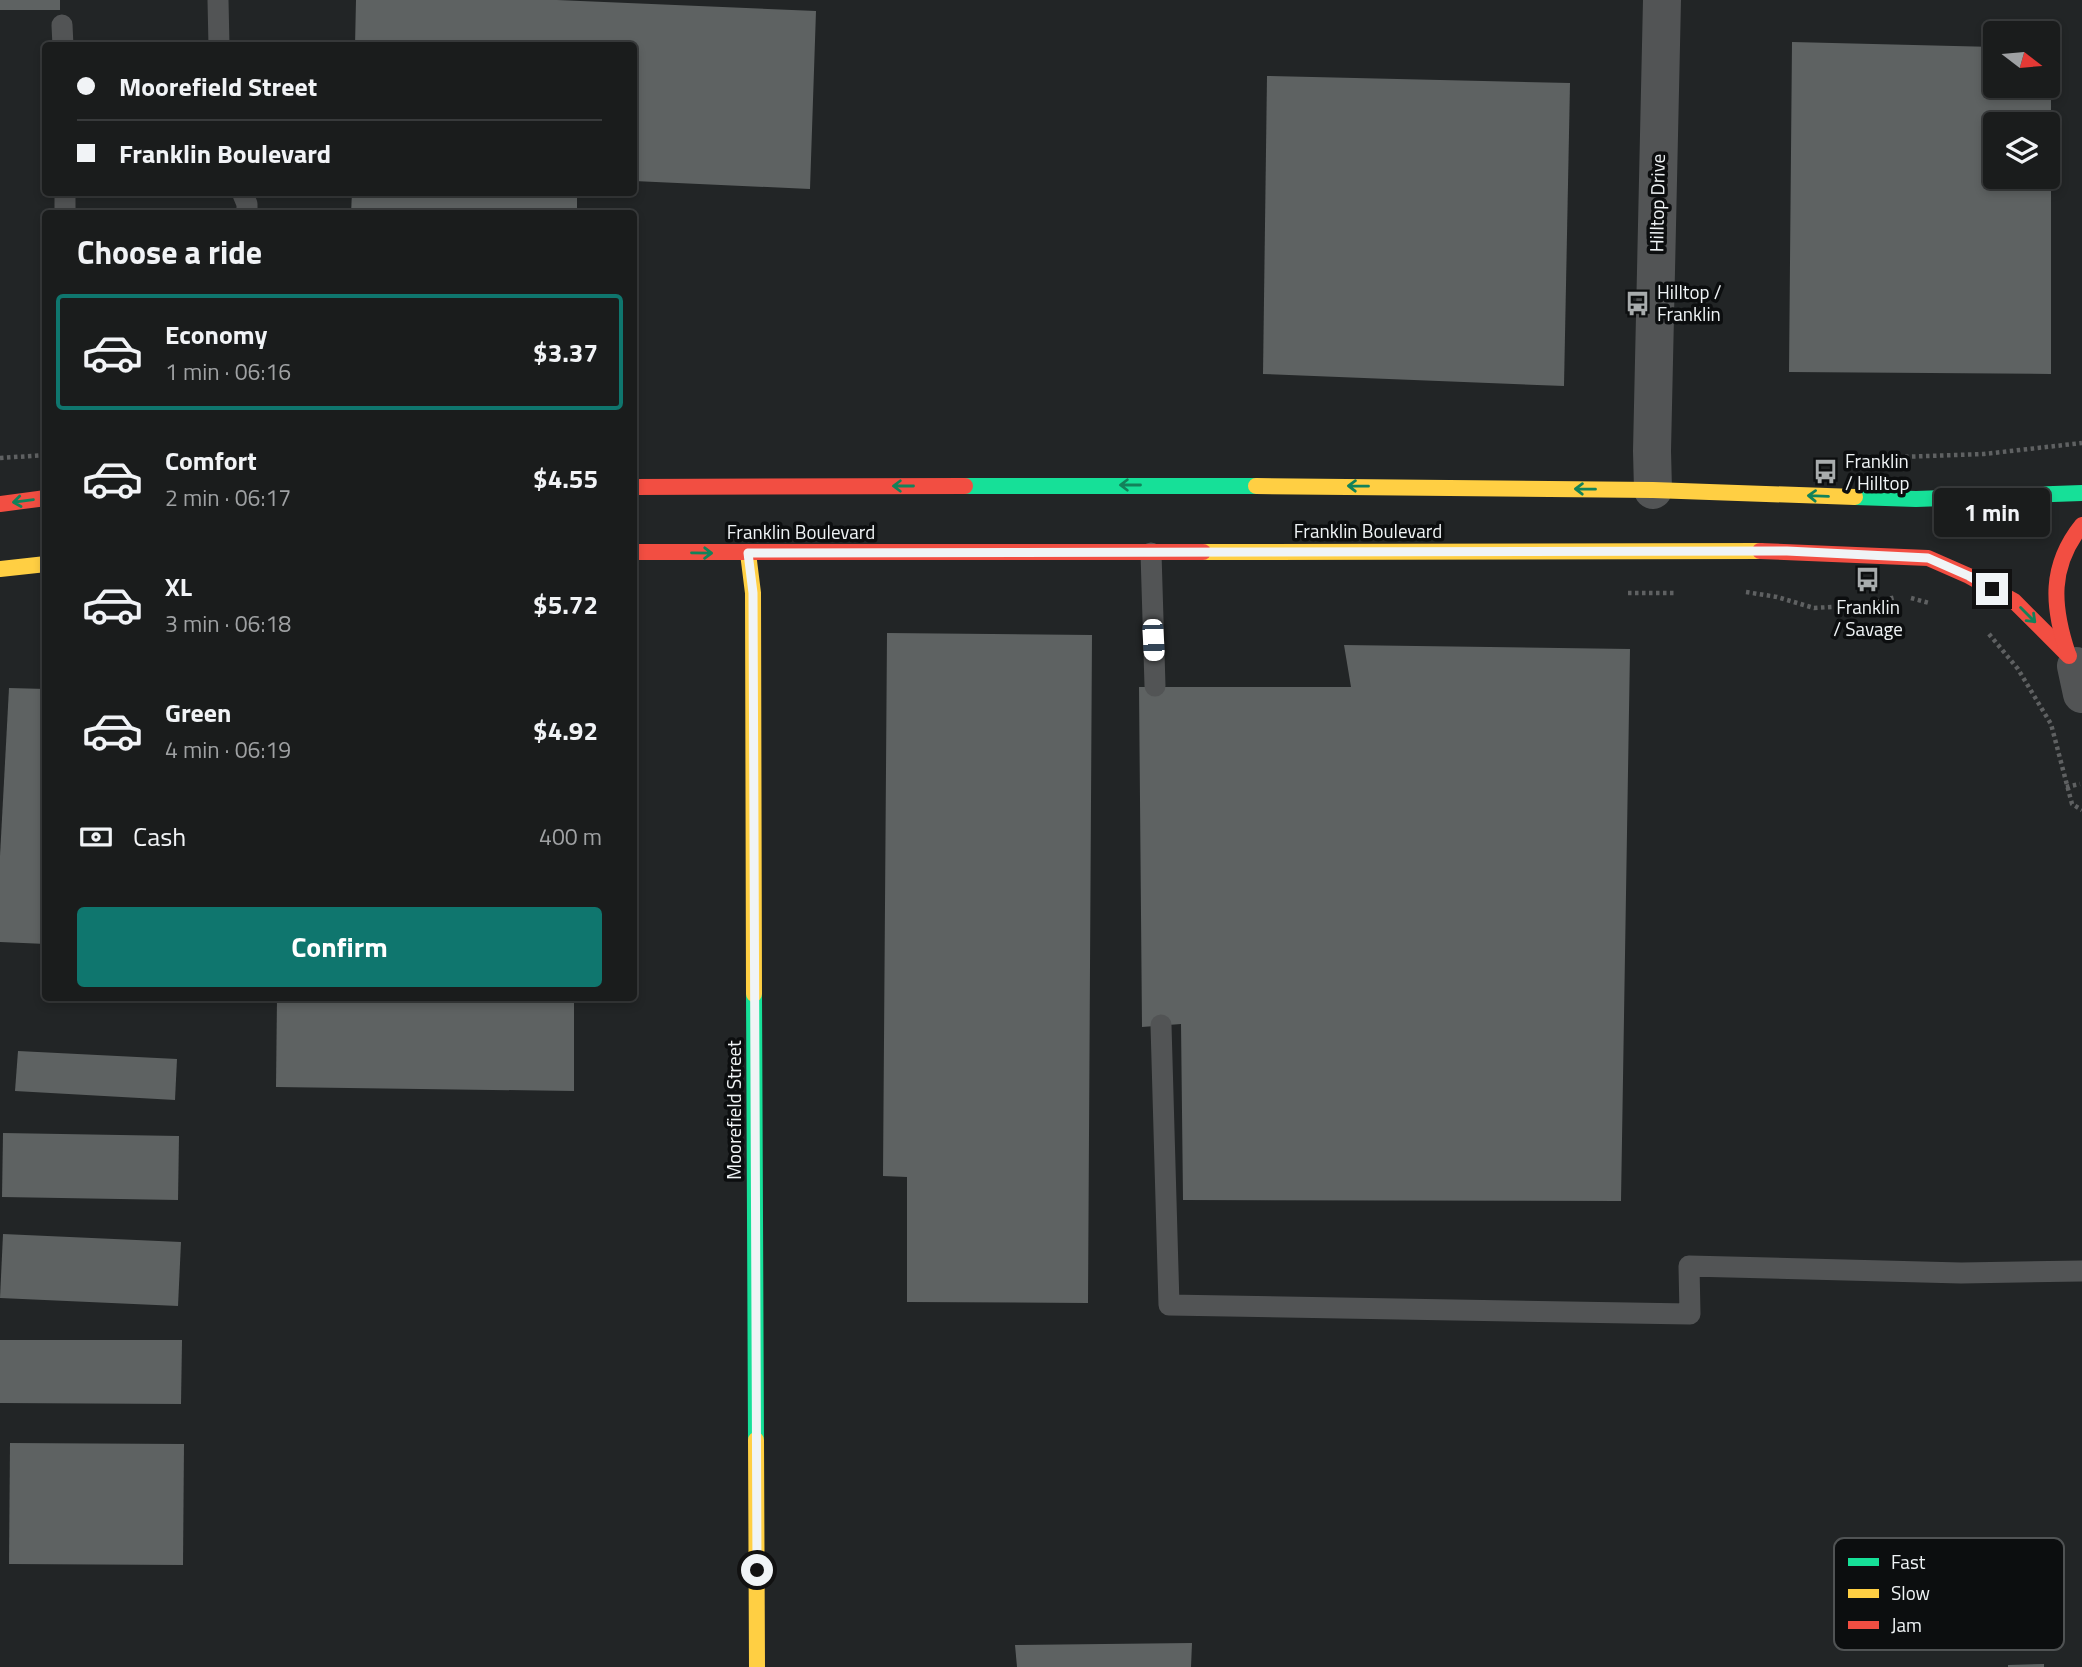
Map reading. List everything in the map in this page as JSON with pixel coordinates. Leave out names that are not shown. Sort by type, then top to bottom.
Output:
[{"type":"main road","points":[[637,487],[1186,485],[1653,490],[1916,499],[2082,492]]},
{"type":"main road","points":[[0,503],[42,498]]},
{"type":"main road","points":[[2077,672],[2060,634],[2054,599],[2059,564],[2075,532],[2082,526]]},
{"type":"main road","name":"Franklin Boulevard","points":[[637,552],[1787,551],[1928,558],[1969,576],[2014,601],[2077,672]]},
{"type":"main road","name":"Moorefield Street","points":[[748,553],[753,593],[757,1667]]},
{"type":"main road","points":[[0,569],[42,564]]},
{"type":"street","name":"Hilltop Drive","points":[[1653,490],[1662,0]]},
{"type":"lane","points":[[218,0],[219,42]]},
{"type":"lane","points":[[1151,553],[1155,687]]},
{"type":"lane","points":[[1161,1025],[1169,1304],[1690,1314],[1689,1266],[1961,1273],[2082,1271]]},
{"type":"path","points":[[1891,457],[1984,454],[2082,443]]},
{"type":"path","points":[[0,458],[42,455]]},
{"type":"path","points":[[1739,591],[1777,597],[1814,608],[1864,605],[1903,595],[1940,607]]},
{"type":"path","points":[[1620,593],[1686,592]]},
{"type":"path","points":[[1982,626],[2018,669],[2051,724],[2072,804],[2082,810]]},
{"type":"path","points":[[2066,787],[2080,784]]},
{"type":"building","points":[[0,0],[60,0],[60,10],[0,10]]},
{"type":"building","points":[[356,0],[557,0],[816,11],[810,189],[637,181],[637,42],[355,42]]},
{"type":"building","points":[[1792,42],[1983,47],[1983,98],[2051,98],[2051,112],[1983,112],[1983,189],[2051,189],[2051,374],[1789,372]]},
{"type":"building","points":[[1267,76],[1570,83],[1564,386],[1263,374]]},
{"type":"building","points":[[352,196],[577,196],[577,210],[351,210]]},
{"type":"building","points":[[887,633],[1092,635],[1088,1303],[907,1302],[907,1177],[883,1176]]},
{"type":"building","points":[[1344,645],[1630,649],[1621,1201],[1183,1200],[1181,1024],[1142,1027],[1139,687],[1351,687]]},
{"type":"building","points":[[9,688],[42,689],[42,944],[0,942],[0,856]]},
{"type":"building","points":[[277,1001],[574,1001],[574,1091],[276,1087]]},
{"type":"building","points":[[18,1051],[177,1059],[175,1100],[15,1091]]},
{"type":"building","points":[[3,1133],[179,1136],[178,1200],[2,1197]]},
{"type":"building","points":[[3,1234],[181,1242],[178,1306],[0,1298]]},
{"type":"building","points":[[0,1340],[182,1340],[181,1404],[0,1403]]},
{"type":"building","points":[[10,1443],[184,1444],[183,1565],[9,1564]]},
{"type":"building","points":[[1192,1643],[1191,1667],[1017,1667],[1015,1645]]},
{"type":"building","points":[[2044,1664],[2044,1667],[2008,1667],[2008,1665]]},
{"type":"traffic: fast","points":[[965,486],[1256,486]]},
{"type":"traffic: fast","points":[[1855,497],[1916,499],[2082,493]]},
{"type":"traffic: fast","points":[[754,994],[756,1440]]},
{"type":"traffic: slow","points":[[1256,486],[1653,490],[1855,497]]},
{"type":"traffic: slow","points":[[1203,552],[1760,551]]},
{"type":"traffic: slow","points":[[748,553],[753,593],[754,994]]},
{"type":"traffic: slow","points":[[0,569],[42,564]]},
{"type":"traffic: slow","points":[[756,1440],[757,1667]]},
{"type":"traffic: jam","points":[[637,487],[965,486]]},
{"type":"traffic: jam","points":[[0,504],[42,499]]},
{"type":"traffic: jam","points":[[2068,654],[2059,619],[2057,587],[2064,556],[2082,525]]},
{"type":"traffic: jam","points":[[1760,551],[1928,558],[1969,576],[2014,601],[2069,656]]},
{"type":"traffic: jam","points":[[637,552],[1203,552]]},
{"type":"place","name":"Hilltop / Franklin","points":[[1637,303]]},
{"type":"place","name":"Franklin / Hilltop","points":[[1825,472]]},
{"type":"place","name":"Franklin / Savage","points":[[1868,579]]},
{"type":"route","points":[[757,1570],[753,593],[748,553],[1787,551],[1928,558],[1992,589]]}]
